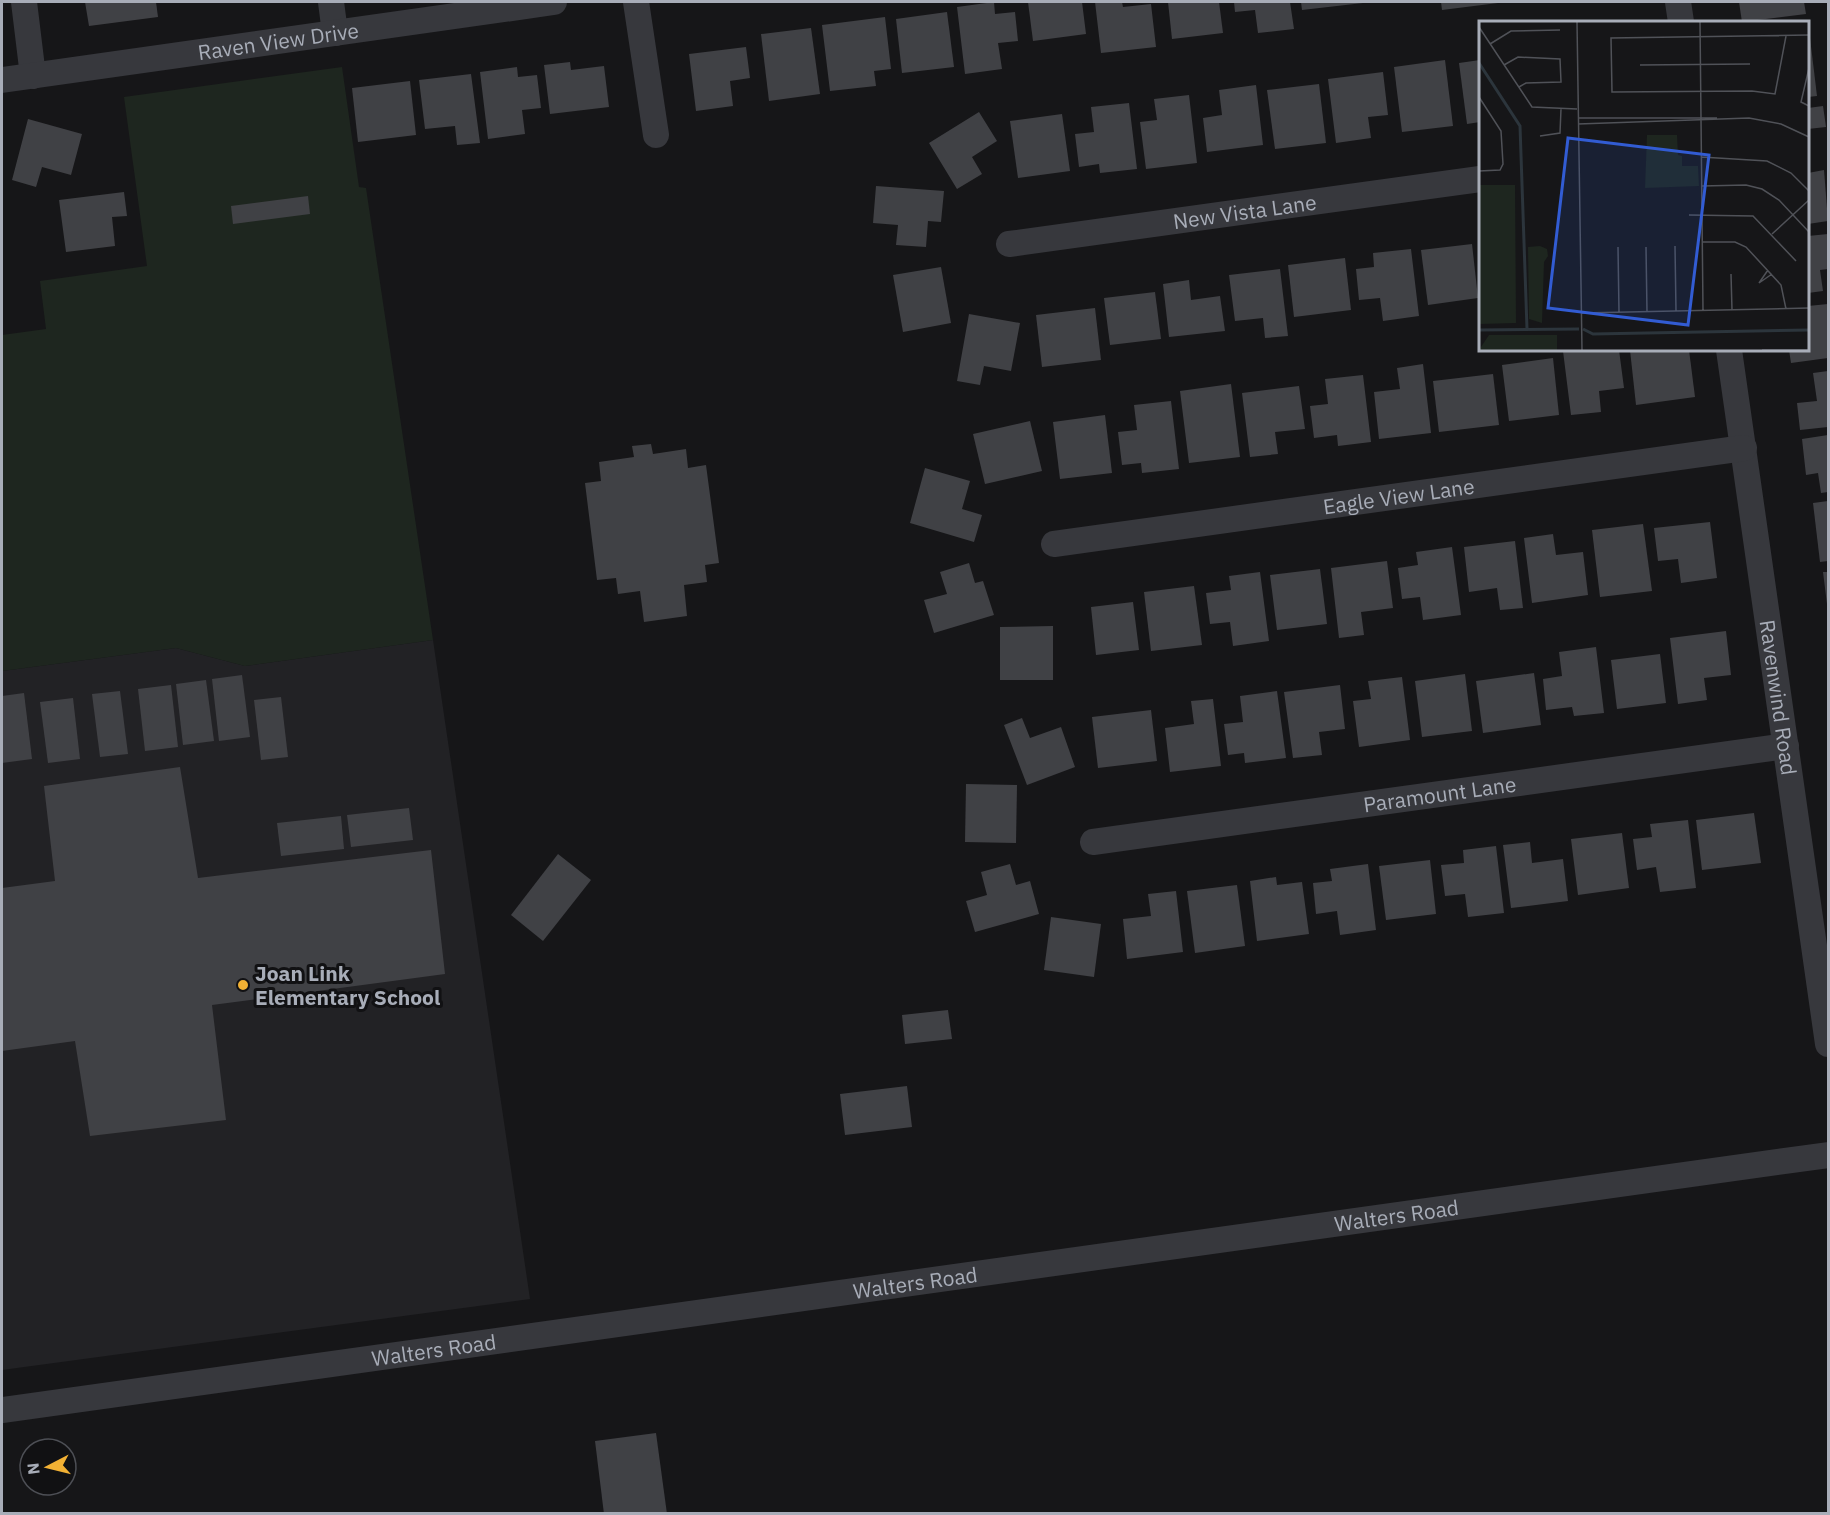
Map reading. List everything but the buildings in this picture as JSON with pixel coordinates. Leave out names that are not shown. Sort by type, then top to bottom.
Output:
[{"type":"street","points":[[24,2],[33,76]]},
{"type":"street","points":[[331,2],[335,33]]},
{"type":"street","name":"Raven View Drive","points":[[2,80],[554,2]]},
{"type":"street","points":[[636,2],[656,135]]},
{"type":"street","points":[[1678,2],[1681,21]]},
{"type":"street","name":"New Vista Lane","points":[[1009,244],[1479,179]]},
{"type":"street","name":"Ravenwind Road","points":[[1729,351],[1828,1044]]},
{"type":"street","name":"Eagle View Lane","points":[[1054,544],[1744,448]]},
{"type":"street","name":"Paramount Lane","points":[[1093,842],[1786,746]]},
{"type":"street","name":"Walters Road","points":[[2,1410],[1828,1155]]},
{"type":"shaded area","points":[[342,67],[359,187],[366,188],[433,640],[245,666],[176,648],[2,671],[2,335],[46,329],[40,281],[147,266],[124,97]]},
{"type":"shaded area","name":"Joan Link Elementary School","points":[[433,640],[530,1299],[2,1370],[2,671],[176,648],[245,666]]},
{"type":"place","name":"Joan Link Elementary School","points":[[243,985]]}]
